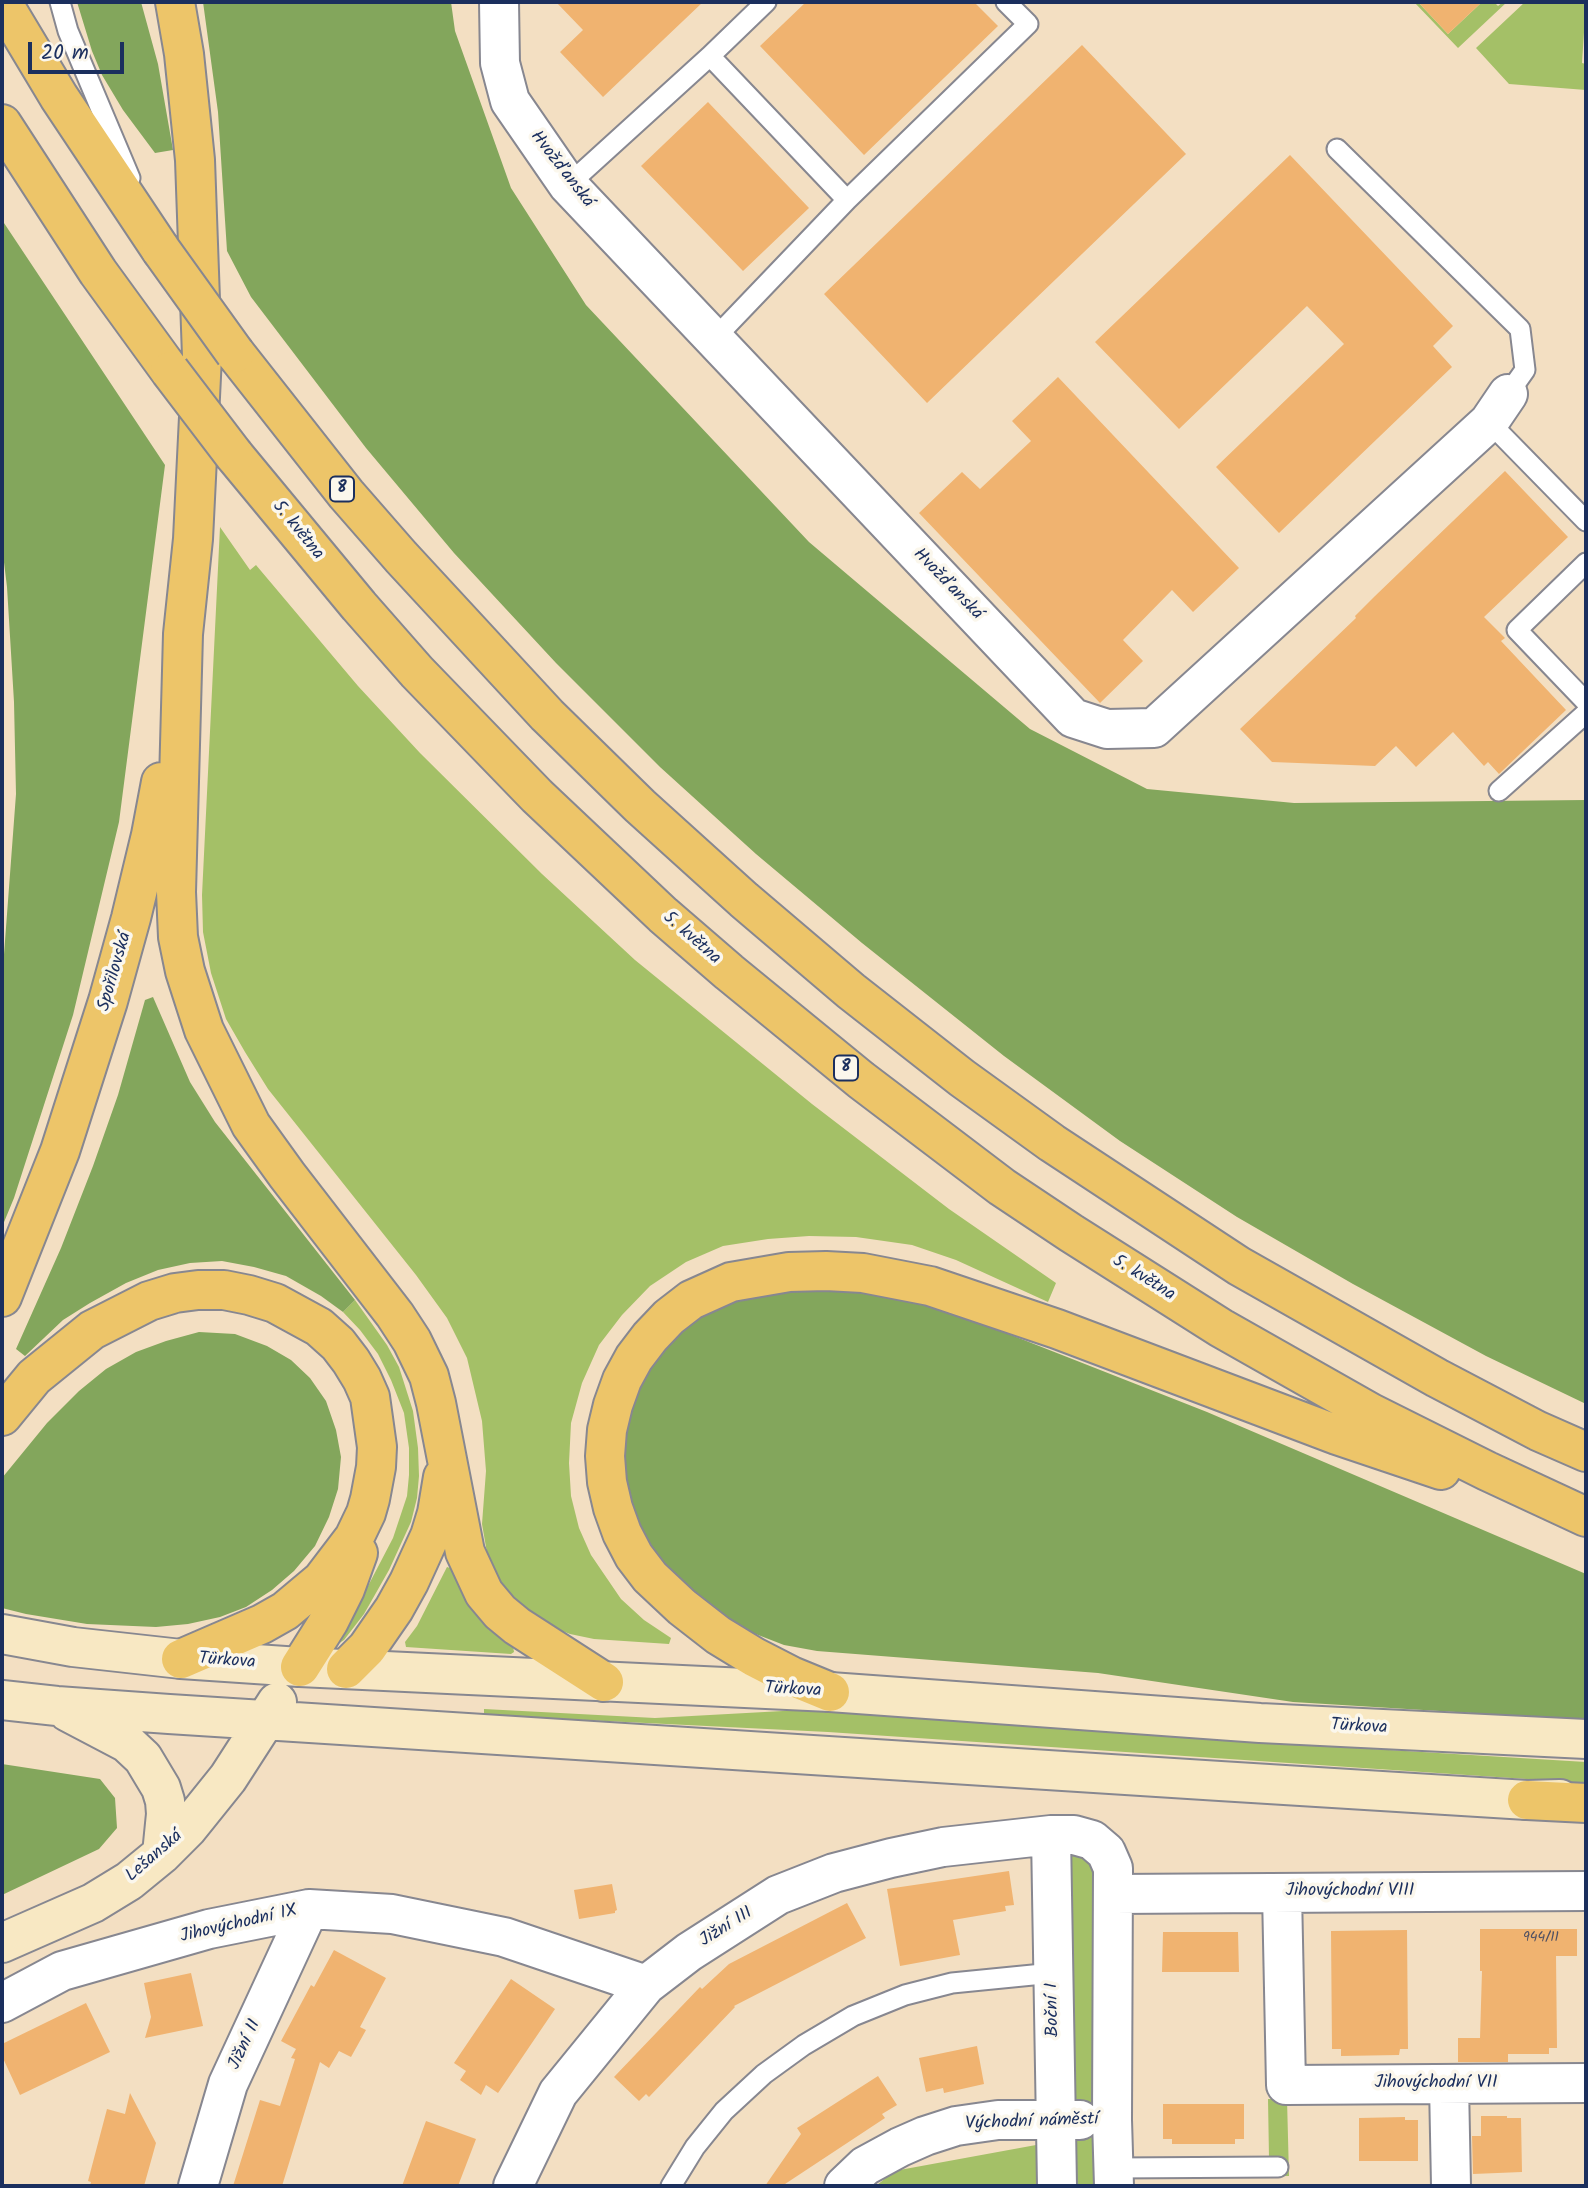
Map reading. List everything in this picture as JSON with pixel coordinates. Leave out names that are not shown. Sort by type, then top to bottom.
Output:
[{"type":"highway","name":"8","points":[[2,2],[59,97],[161,250],[235,353],[313,454],[401,558],[547,715],[640,806],[851,991],[961,1078],[1041,1135],[1239,1266],[1437,1378],[1538,1431],[1586,1452]]},
{"type":"highway","points":[[175,2],[184,54],[195,159],[202,356],[192,539],[183,634],[176,916],[185,971],[204,1030],[251,1125],[412,1341],[429,1377],[465,1552],[484,1593],[500,1612],[517,1626],[604,1682]]},
{"type":"highway","name":"5. května","points":[[2,124],[98,272],[170,371],[234,455],[359,606],[416,672],[537,796],[663,915],[861,1080],[1002,1187],[1081,1240],[1221,1328],[1371,1413],[1586,1519]]},
{"type":"highway","name":"Spořilovská","points":[[2,1297],[60,1151],[108,1001],[131,918],[151,835],[183,634]]},
{"type":"highway","points":[[830,1692],[754,1657],[682,1608],[650,1577],[634,1556],[622,1533],[607,1482],[607,1430],[622,1380],[634,1357],[669,1317],[691,1300],[731,1282],[752,1277],[789,1272],[850,1272],[897,1278],[930,1286],[1057,1329],[1337,1435],[1586,1519]]},
{"type":"highway","points":[[2,1416],[34,1377],[92,1329],[149,1301],[175,1293],[224,1290],[249,1295],[275,1303],[319,1327],[338,1344],[362,1379],[370,1397],[377,1447],[376,1466],[365,1530],[345,1589],[329,1621],[300,1667]]},
{"type":"highway","points":[[346,1669],[367,1648],[394,1609],[430,1536],[441,1492],[442,1436]]},
{"type":"highway","points":[[181,1659],[262,1624],[299,1600],[322,1580],[341,1558],[354,1538],[370,1499]]},
{"type":"highway","points":[[1527,1800],[1586,1803]]},
{"type":"main road","name":"Türkova","points":[[2,1634],[73,1647],[181,1659],[300,1667],[830,1692],[1260,1723],[1586,1739]]},
{"type":"main road","name":"Lešanská","points":[[2,1943],[93,1903],[129,1881],[162,1854],[187,1829],[222,1786],[300,1667]]},
{"type":"main road","points":[[265,1719],[346,1669]]},
{"type":"main road","points":[[2,1700],[57,1706],[1527,1800],[1586,1797]]},
{"type":"main road","points":[[57,1706],[127,1743],[143,1758],[161,1788],[165,1801],[162,1854]]},
{"type":"street","name":"Hvožďanská","points":[[499,2],[500,63],[510,101],[568,185],[1073,718],[1107,729],[1154,728],[1499,408]]},
{"type":"street","name":"Jižní III","points":[[513,2186],[558,2093],[646,1985],[689,1952],[778,1895],[834,1873],[943,1847],[1051,1835],[1073,1835],[1092,1840],[1106,1852],[1113,1868],[1114,1894]]},
{"type":"street","name":"Boční I","points":[[1051,1835],[1057,2186]]},
{"type":"street","name":"Jihovýchodní VIII","points":[[1114,1894],[1586,1891]]},
{"type":"street","name":"Jihovýchodní VII","points":[[1282,1893],[1286,2085],[1586,2084]]},
{"type":"street","points":[[1114,1894],[1112,2120],[1122,2174]]},
{"type":"street","name":"Jihovýchodní IX","points":[[2,2003],[62,1971],[209,1929],[309,1909],[392,1914],[504,1937],[646,1985]]},
{"type":"street","name":"Jižní II","points":[[198,2186],[228,2084],[309,1909]]},
{"type":"street","points":[[1449,2084],[1451,2186]]},
{"type":"street","name":"Východní náměstí","points":[[844,2186],[865,2166],[925,2136],[956,2126],[998,2120],[1112,2120]]},
{"type":"lane","points":[[60,2],[72,41],[161,250]]},
{"type":"lane","points":[[162,2],[184,54]]},
{"type":"lane","points":[[568,185],[766,2]]},
{"type":"lane","points":[[713,340],[847,200],[1028,24],[1006,2]]},
{"type":"lane","points":[[710,56],[847,200]]},
{"type":"lane","points":[[1337,149],[1520,329],[1525,370],[1499,408],[1586,521]]},
{"type":"lane","points":[[1586,563],[1517,630],[1586,702]]},
{"type":"lane","points":[[1500,791],[1586,713]]},
{"type":"lane","points":[[671,2186],[695,2147],[724,2111],[754,2083],[804,2045],[853,2015],[905,1995],[952,1983],[1053,1973]]},
{"type":"lane","points":[[1122,2174],[1278,2167]]},
{"type":"green space","points":[[77,2],[141,2],[158,64],[173,150],[155,153],[123,110],[102,75]]},
{"type":"green space","points":[[203,2],[451,2],[455,31],[511,188],[586,305],[809,542],[1030,729],[1147,789],[1294,803],[1586,800],[1586,1404],[1486,1356],[1353,1284],[1237,1217],[1120,1141],[1004,1056],[756,854],[660,767],[556,663],[454,553],[366,448],[251,297],[227,251],[218,112]]},
{"type":"green space","points":[[1414,2],[1418,2],[1448,34],[1482,2],[1494,2],[1498,6],[1507,2],[1458,48]]},
{"type":"green space","points":[[1525,2],[1586,2],[1582,63],[1586,64],[1586,90],[1509,84],[1476,48]]},
{"type":"green space","points":[[2,220],[165,465],[119,822],[73,1015],[14,1198],[2,1227],[2,981],[16,794],[14,702],[2,546]]},
{"type":"green space","points":[[220,527],[250,570],[256,565],[358,686],[420,753],[542,874],[635,960],[812,1104],[949,1209],[1056,1283],[1048,1302],[956,1260],[912,1245],[856,1237],[809,1236],[723,1246],[686,1262],[650,1286],[622,1315],[599,1345],[582,1383],[571,1423],[569,1463],[571,1496],[579,1528],[591,1555],[621,1599],[644,1620],[671,1638],[669,1644],[594,1639],[570,1634],[547,1625],[526,1611],[505,1590],[490,1567],[482,1524],[486,1471],[482,1421],[467,1358],[447,1318],[268,1089],[226,1019],[211,973],[203,932],[202,895]]},
{"type":"green space","points":[[153,997],[190,1082],[215,1122],[355,1300],[343,1312],[286,1276],[222,1261],[190,1263],[158,1270],[126,1283],[90,1303],[63,1320],[25,1356],[16,1349],[61,1248],[93,1166],[118,1095],[145,1000]]},
{"type":"green space","points":[[876,1291],[945,1309],[1207,1412],[1586,1574],[1586,1720],[1293,1702],[1098,1673],[817,1651],[784,1645],[753,1633],[718,1614],[670,1576],[635,1525],[620,1468],[629,1404],[654,1355],[698,1314],[761,1292]]},
{"type":"green space","points":[[355,1300],[399,1367],[413,1411],[419,1476],[411,1522],[389,1570],[364,1614],[338,1644],[335,1642],[393,1538],[407,1496],[409,1475],[409,1448],[404,1413],[391,1380],[378,1354],[343,1312]]},
{"type":"green space","points":[[199,1332],[235,1334],[267,1346],[291,1360],[310,1378],[326,1401],[336,1430],[341,1457],[338,1489],[329,1517],[315,1546],[294,1571],[246,1607],[220,1617],[188,1624],[156,1627],[87,1624],[2,1608],[2,1478],[47,1423],[106,1369],[136,1352]]},
{"type":"green space","points":[[447,1567],[453,1569],[513,1646],[514,1652],[511,1654],[406,1647],[405,1642],[417,1626]]},
{"type":"green space","points":[[484,1709],[655,1718],[829,1710],[1241,1741],[1586,1762],[1586,1783],[828,1732],[484,1715]]},
{"type":"green space","points":[[2,1764],[100,1779],[115,1798],[117,1828],[99,1849],[2,1895]]},
{"type":"green space","points":[[1093,1852],[1097,2099],[1089,2104],[1078,2103],[1073,2093],[1070,1854]]},
{"type":"green space","points":[[1268,2099],[1287,2099],[1289,2176],[1138,2178],[1138,2159],[1269,2158]]},
{"type":"green space","points":[[1083,2131],[1097,2137],[1098,2186],[1074,2186],[1074,2140]]},
{"type":"green space","points":[[1036,2145],[1036,2186],[876,2186],[894,2171]]},
{"type":"building","points":[[556,2],[703,2],[603,97],[560,52],[583,30]]},
{"type":"building","points":[[806,2],[974,2],[998,26],[864,155],[760,46]]},
{"type":"building","points":[[1418,2],[1482,2],[1448,34]]},
{"type":"building","points":[[1082,45],[1186,154],[927,403],[824,294]]},
{"type":"building","points":[[708,102],[809,208],[743,271],[641,166]]},
{"type":"building","points":[[1290,155],[1453,326],[1433,346],[1452,367],[1279,533],[1216,467],[1344,344],[1307,306],[1179,429],[1095,342]]},
{"type":"building","points":[[1058,377],[1239,568],[1193,612],[1172,590],[1123,640],[1143,661],[1100,703],[919,513],[962,472],[980,489],[1031,441],[1012,421]]},
{"type":"building","points":[[1505,471],[1568,537],[1484,617],[1505,638],[1501,641],[1566,710],[1499,774],[1488,762],[1484,766],[1453,732],[1416,767],[1396,746],[1375,766],[1272,762],[1240,729]]},
{"type":"building","points":[[1009,1871],[1014,1905],[1005,1906],[1006,1911],[953,1920],[960,1955],[900,1966],[887,1889]]},
{"type":"building","points":[[612,1884],[617,1910],[615,1913],[579,1919],[574,1890]]},
{"type":"building","points":[[847,1903],[866,1938],[734,2006],[649,2097],[646,2094],[639,2101],[614,2077],[700,1987],[702,1989],[729,1964]]},
{"type":"building","points":[[1480,1929],[1577,1929],[1577,1956],[1556,1956],[1557,2048],[1549,2048],[1549,2054],[1508,2054],[1508,2062],[1458,2062],[1458,2038],[1480,2038]]},
{"type":"building","points":[[1407,1930],[1408,2049],[1400,2049],[1399,2055],[1341,2056],[1341,2049],[1332,2049],[1331,1931]]},
{"type":"building","points":[[1163,1932],[1238,1932],[1239,1972],[1162,1972]]},
{"type":"building","points":[[334,1950],[386,1978],[360,2027],[366,2030],[351,2057],[339,2051],[329,2068],[320,2062],[282,2186],[233,2186],[260,2100],[280,2106],[295,2059],[291,2058],[296,2049],[281,2041],[311,1985],[314,1987]]},
{"type":"building","points":[[191,1973],[203,2026],[145,2038],[151,2017],[144,1983]]},
{"type":"building","points":[[511,1979],[555,2009],[498,2093],[486,2085],[481,2095],[460,2080],[466,2071],[454,2063]]},
{"type":"building","points":[[86,2003],[110,2052],[20,2095],[2,2056],[2,2044]]},
{"type":"building","points":[[977,2046],[984,2084],[944,2093],[943,2088],[926,2092],[919,2058]]},
{"type":"building","points":[[878,2076],[897,2105],[882,2114],[885,2118],[782,2186],[765,2186],[801,2134],[797,2128]]},
{"type":"building","points":[[130,2093],[156,2143],[144,2186],[90,2186],[91,2182],[88,2181],[107,2109],[125,2114]]},
{"type":"building","points":[[1163,2104],[1244,2104],[1244,2139],[1235,2139],[1235,2144],[1172,2144],[1172,2139],[1163,2139]]},
{"type":"building","points":[[1481,2116],[1521,2118],[1522,2172],[1473,2174],[1472,2136],[1481,2136]]},
{"type":"building","points":[[1405,2117],[1405,2120],[1418,2120],[1418,2161],[1359,2161],[1359,2118]]},
{"type":"building","points":[[426,2121],[476,2139],[458,2186],[402,2186]]}]
